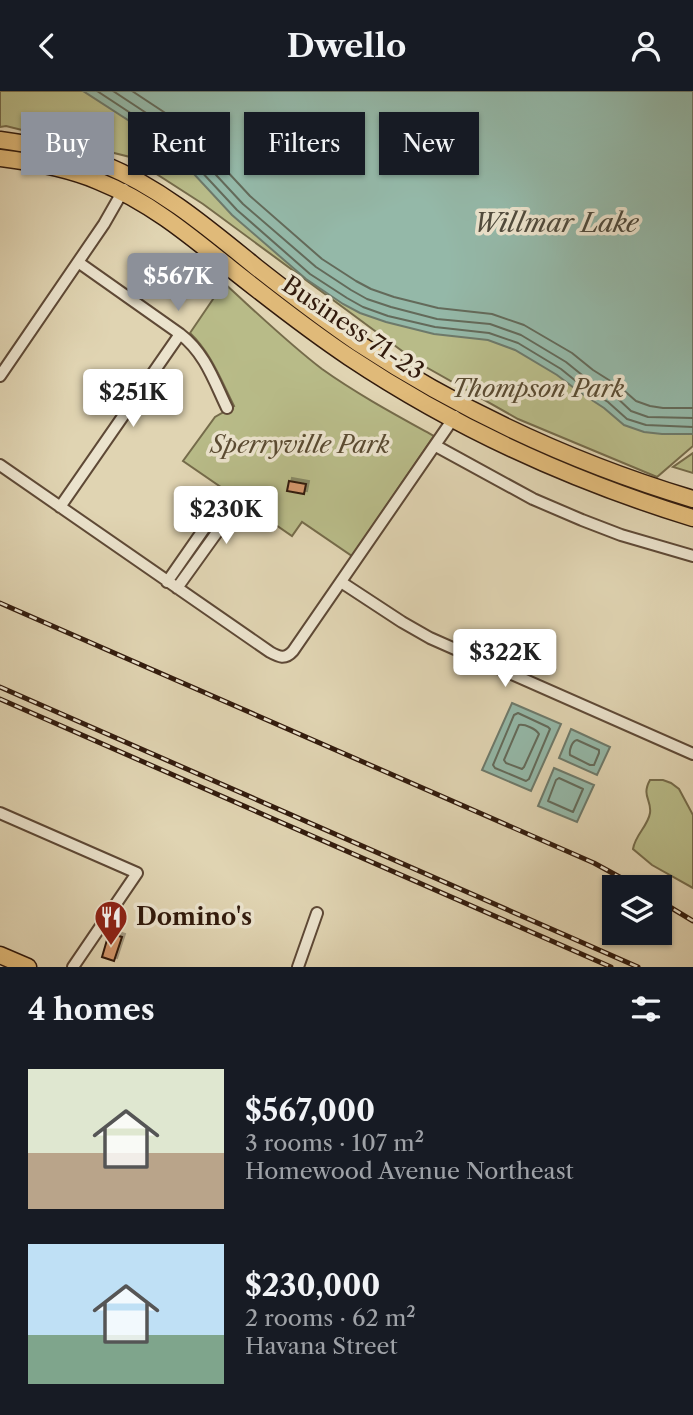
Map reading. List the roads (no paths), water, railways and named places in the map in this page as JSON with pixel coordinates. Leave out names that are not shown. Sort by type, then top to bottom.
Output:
[{"type":"highway","name":"Business 71-23","points":[[0,140],[34,144],[71,154],[102,163],[130,176],[198,219],[356,341],[462,405],[559,452],[649,486],[693,499]]},
{"type":"highway","name":"Business 71-23","points":[[0,157],[71,171],[142,202],[174,223],[300,323],[386,381],[452,420],[579,479],[693,519]]},
{"type":"highway","points":[[0,955],[28,967]]},
{"type":"street","points":[[0,376],[111,213],[130,176]]},
{"type":"street","points":[[78,262],[180,334],[195,348],[227,408]]},
{"type":"street","points":[[61,507],[180,334]]},
{"type":"street","points":[[0,465],[280,658],[293,651],[462,405]]},
{"type":"street","points":[[436,446],[533,499],[582,520],[621,535],[693,556]]},
{"type":"street","points":[[225,500],[231,501],[233,510],[172,585],[222,503],[225,500]]},
{"type":"street","points":[[341,582],[430,638],[693,754]]},
{"type":"street","points":[[0,813],[137,873],[74,967]]},
{"type":"street","points":[[298,967],[317,913]]},
{"type":"water","name":"Willmar Lake","points":[[83,91],[693,91],[693,434],[644,432],[624,425],[557,375],[515,350],[488,340],[434,334],[386,322],[343,304],[306,279],[232,215],[195,175],[230,175],[230,112],[128,112],[128,120]]},
{"type":"water","points":[[512,703],[561,724],[531,791],[482,770]]},
{"type":"water","points":[[571,729],[610,747],[597,775],[559,758]]},
{"type":"water","points":[[554,768],[594,785],[577,822],[538,806]]},
{"type":"railway","points":[[0,603],[616,875]]},
{"type":"railway","points":[[0,687],[638,967]]},
{"type":"railway","points":[[0,699],[611,967]]},
{"type":"railway","points":[[672,908],[693,921]]},
{"type":"place","name":"Domino's","points":[[111,947]]},
{"type":"park label","name":"Thompson Park","points":[[538,389]]},
{"type":"park label","name":"Sperryville Park","points":[[300,445]]}]
